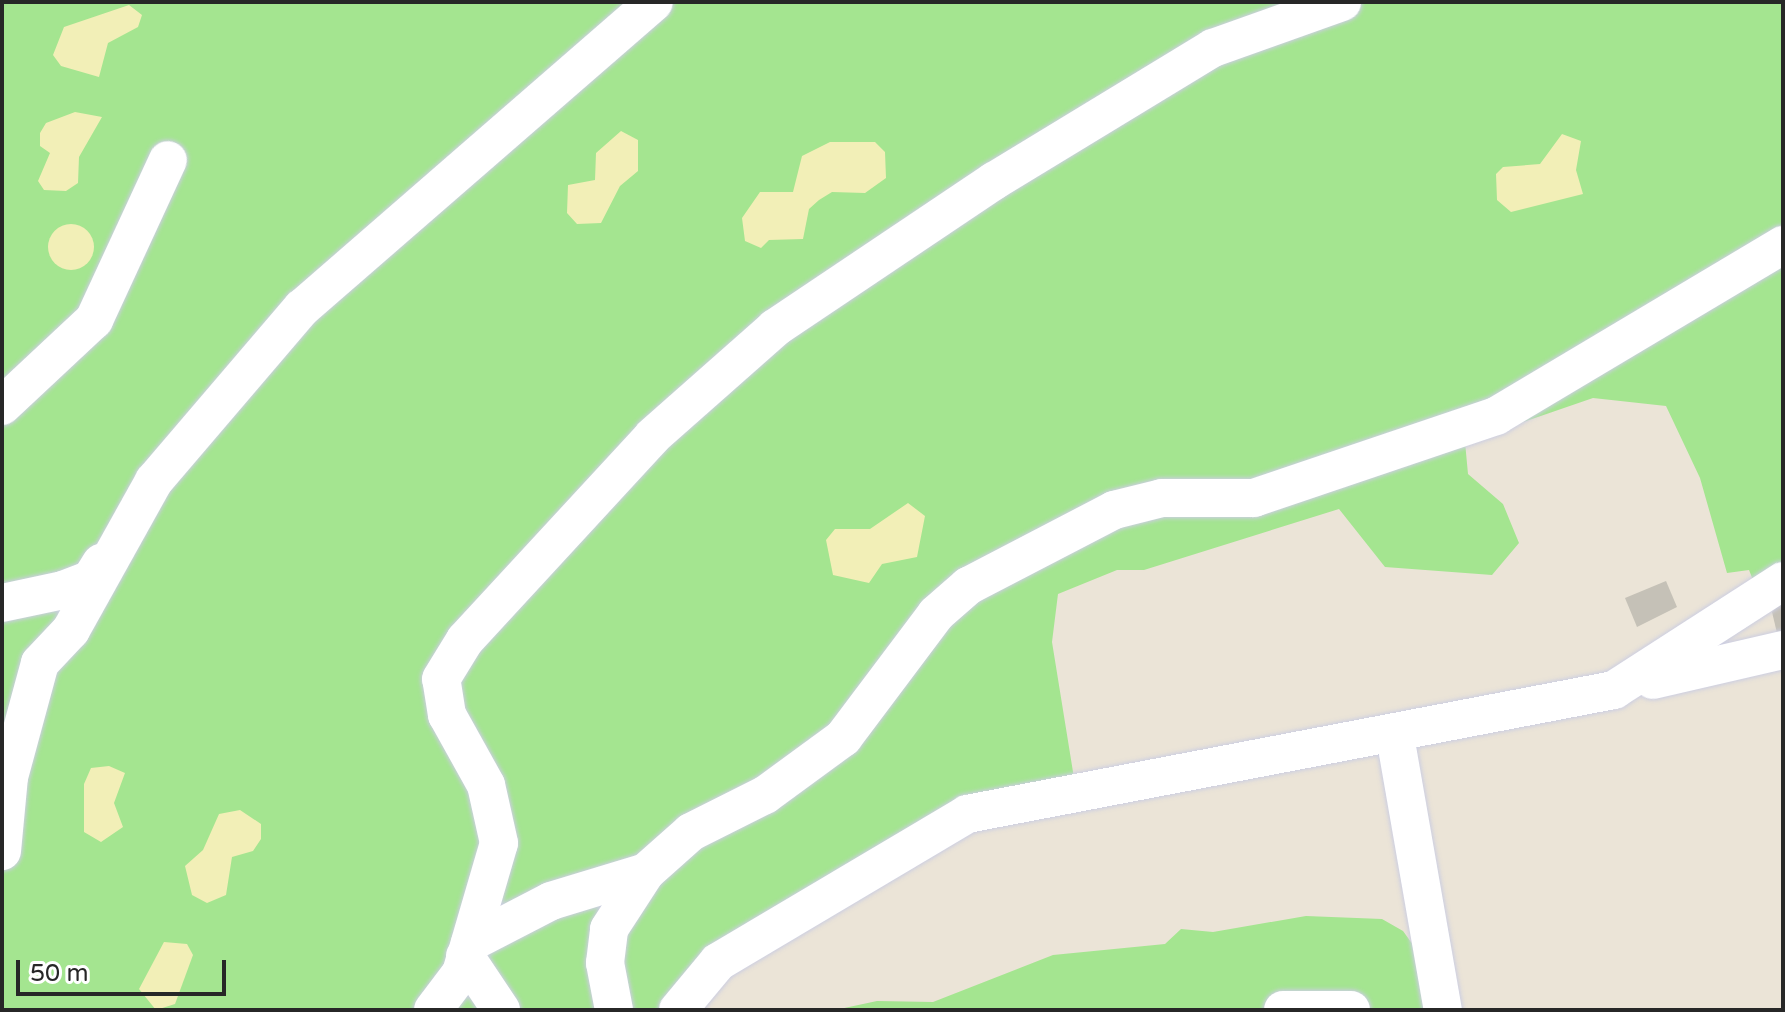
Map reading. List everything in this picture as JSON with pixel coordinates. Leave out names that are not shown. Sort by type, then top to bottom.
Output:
[{"type":"street","points":[[2,603],[91,579],[154,481],[302,308],[654,2]]},
{"type":"street","points":[[433,1010],[468,950],[499,843],[486,785],[447,715],[441,679],[465,640],[584,508],[728,364],[885,252],[1213,48],[1342,2]]},
{"type":"street","points":[[2,406],[94,320],[168,160]]},
{"type":"street","points":[[614,1010],[605,963],[609,929],[646,872],[691,832],[809,768],[843,738],[936,614],[1019,557],[1114,510],[1162,498],[1254,498],[1496,416],[1783,245]]},
{"type":"street","points":[[2,851],[9,777],[40,663],[71,630],[112,548]]},
{"type":"street","points":[[1614,690],[1783,581]]},
{"type":"street","points":[[678,1010],[718,962],[967,814],[1395,736],[1614,690],[1783,650]]},
{"type":"street","points":[[1395,736],[1443,1010]]},
{"type":"street","points":[[468,950],[551,901],[646,872]]},
{"type":"street","points":[[468,950],[501,1010]]},
{"type":"street","points":[[1283,1010],[1351,1010]]},
{"type":"green space","points":[[2,2],[1783,2],[1783,562],[1755,585],[1749,570],[1727,573],[1700,478],[1666,406],[1593,398],[1465,442],[1468,474],[1503,504],[1519,543],[1492,575],[1385,567],[1339,509],[1144,570],[1117,570],[1058,594],[1052,642],[1074,778],[712,944],[663,1010],[2,1010]]},
{"type":"green space","points":[[1306,916],[1382,919],[1403,931],[1416,949],[1428,1010],[835,1010],[877,1001],[933,1002],[1053,955],[1165,944],[1181,929],[1213,932]]},
{"type":"sand","points":[[129,5],[142,15],[138,27],[108,43],[99,77],[61,66],[53,55],[64,27]]},
{"type":"sand","points":[[75,112],[102,117],[79,157],[78,183],[66,191],[44,190],[38,181],[50,153],[40,146],[40,133],[46,123]]},
{"type":"sand","points":[[621,131],[638,140],[638,171],[620,186],[601,223],[577,224],[567,213],[568,185],[595,180],[596,153]]},
{"type":"sand","points":[[1562,134],[1581,141],[1576,170],[1583,194],[1511,212],[1497,200],[1496,174],[1503,167],[1540,164]]},
{"type":"sand","points":[[830,142],[875,142],[885,152],[886,178],[865,193],[832,192],[819,200],[809,209],[803,239],[769,240],[761,248],[745,241],[742,218],[760,192],[793,192],[802,156]]},
{"type":"sand","points":[[71,224],[87,231],[94,247],[87,263],[71,270],[55,263],[48,247],[55,231]]},
{"type":"sand","points":[[908,503],[925,516],[917,557],[882,564],[869,583],[833,575],[826,540],[835,529],[870,529]]},
{"type":"sand","points":[[109,766],[125,773],[114,803],[123,827],[101,842],[84,832],[84,784],[91,768]]},
{"type":"sand","points":[[240,810],[261,824],[261,839],[253,851],[232,857],[226,895],[207,903],[192,895],[185,866],[203,850],[219,814]]},
{"type":"sand","points":[[164,942],[187,944],[193,955],[175,1004],[156,1010],[139,989]]},
{"type":"building","points":[[1666,581],[1677,607],[1637,627],[1625,598]]},
{"type":"building","points":[[1783,600],[1783,632],[1777,633],[1772,612]]}]
